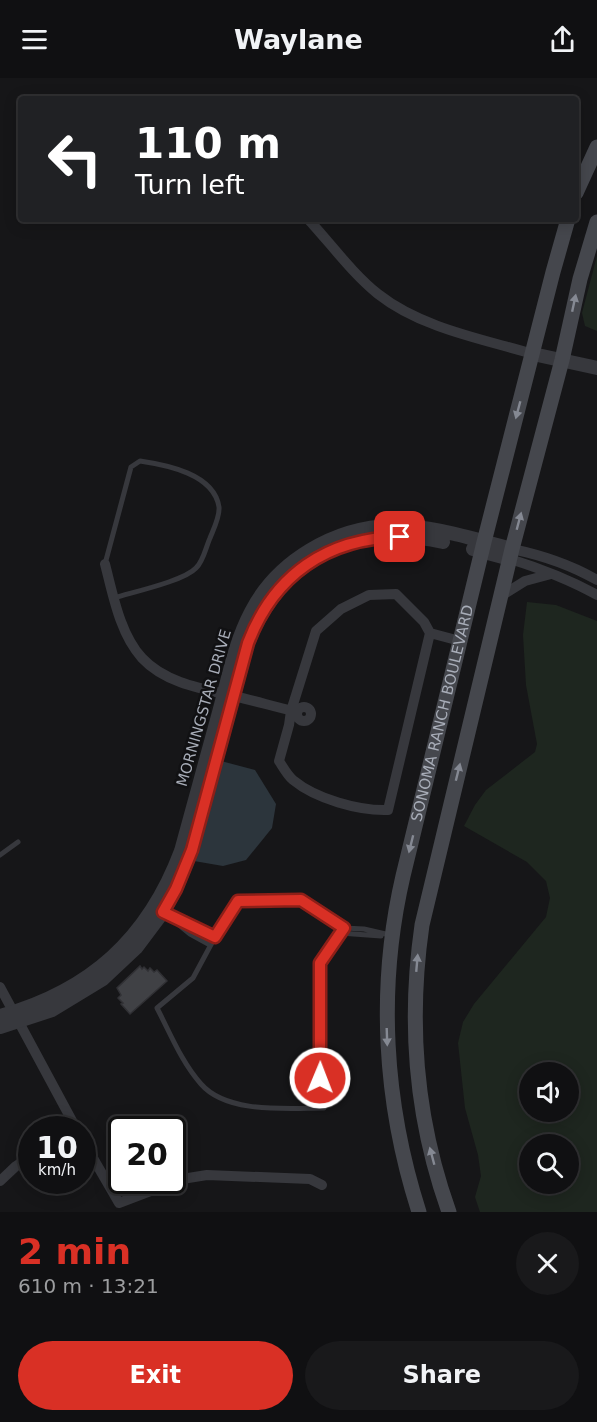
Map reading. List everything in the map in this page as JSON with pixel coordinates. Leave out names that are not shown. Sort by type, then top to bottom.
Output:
[{"type":"main road","points":[[579,186],[597,147]]},
{"type":"main road","name":"SONOMA RANCH BOULEVARD","points":[[419,1212],[402,1151],[390,1083],[387,1014],[392,936],[403,876],[483,547],[567,222]]},
{"type":"main road","name":"SONOMA RANCH BOULEVARD","points":[[449,1212],[430,1148],[418,1080],[415,1011],[420,940],[425,908],[511,554],[562,360],[580,279],[597,222]]},
{"type":"main road","points":[[392,936],[420,940]]},
{"type":"street","points":[[311,222],[367,285],[401,310],[448,329],[533,354],[597,368]]},
{"type":"street","name":"MORNINGSTAR DRIVE","points":[[0,1026],[10,1016],[52,998],[97,970],[119,951],[159,909],[181,851],[229,695],[237,646],[255,605],[278,576],[298,558],[316,547],[353,532],[392,526],[426,529],[511,554]]},
{"type":"street","points":[[511,554],[597,595]]},
{"type":"street","points":[[511,554],[549,559],[594,579]]},
{"type":"street","points":[[105,564],[128,636],[142,658],[163,674],[197,688],[294,711]]},
{"type":"street","points":[[501,596],[525,581],[551,574]]},
{"type":"street","points":[[396,594],[424,622],[430,633],[388,810],[372,811],[322,797],[292,779],[279,761],[294,711],[316,631],[341,609],[369,595],[396,594]]},
{"type":"street","points":[[430,633],[460,641]]},
{"type":"street","points":[[0,987],[10,1016],[67,1116]]},
{"type":"street","points":[[96,1163],[119,1203],[182,1179],[207,1175],[310,1179],[322,1185]]},
{"type":"street","points":[[0,1181],[18,1165]]},
{"type":"lane","points":[[105,564],[131,467],[140,461],[160,464],[198,477],[211,489],[219,508],[215,527],[198,567],[185,575],[114,598]]},
{"type":"lane","points":[[584,588],[594,579]]},
{"type":"lane","points":[[0,855],[18,842]]},
{"type":"lane","points":[[342,930],[320,963],[320,1078],[324,1108],[251,1107],[213,1095],[201,1084],[186,1062],[156,1008],[193,978],[210,945],[238,901],[301,900],[342,930],[364,929],[392,936]]},
{"type":"lane","points":[[159,909],[215,937]]},
{"type":"lane","points":[[159,909],[190,934],[210,945]]},
{"type":"shaded area","points":[[597,256],[597,331],[585,326],[582,313]]},
{"type":"shaded area","points":[[527,602],[556,605],[597,621],[597,1212],[480,1212],[475,1197],[481,1176],[478,1155],[465,1108],[458,1043],[463,1022],[474,1004],[546,917],[550,898],[546,881],[527,862],[464,826],[486,790],[535,752],[537,744],[526,685],[523,635]]},
{"type":"shaded area","points":[[221,761],[255,770],[276,804],[272,828],[246,860],[223,866],[194,861]]},
{"type":"building","points":[[140,966],[148,971],[150,968],[154,972],[157,970],[167,981],[130,1014],[118,998],[121,995],[117,988]]},
{"type":"route","points":[[320,1078],[320,963],[344,928],[301,900],[238,901],[215,937],[163,912],[176,889],[192,850],[248,643],[262,614],[288,578],[324,554],[333,549],[365,540],[400,537]]}]
